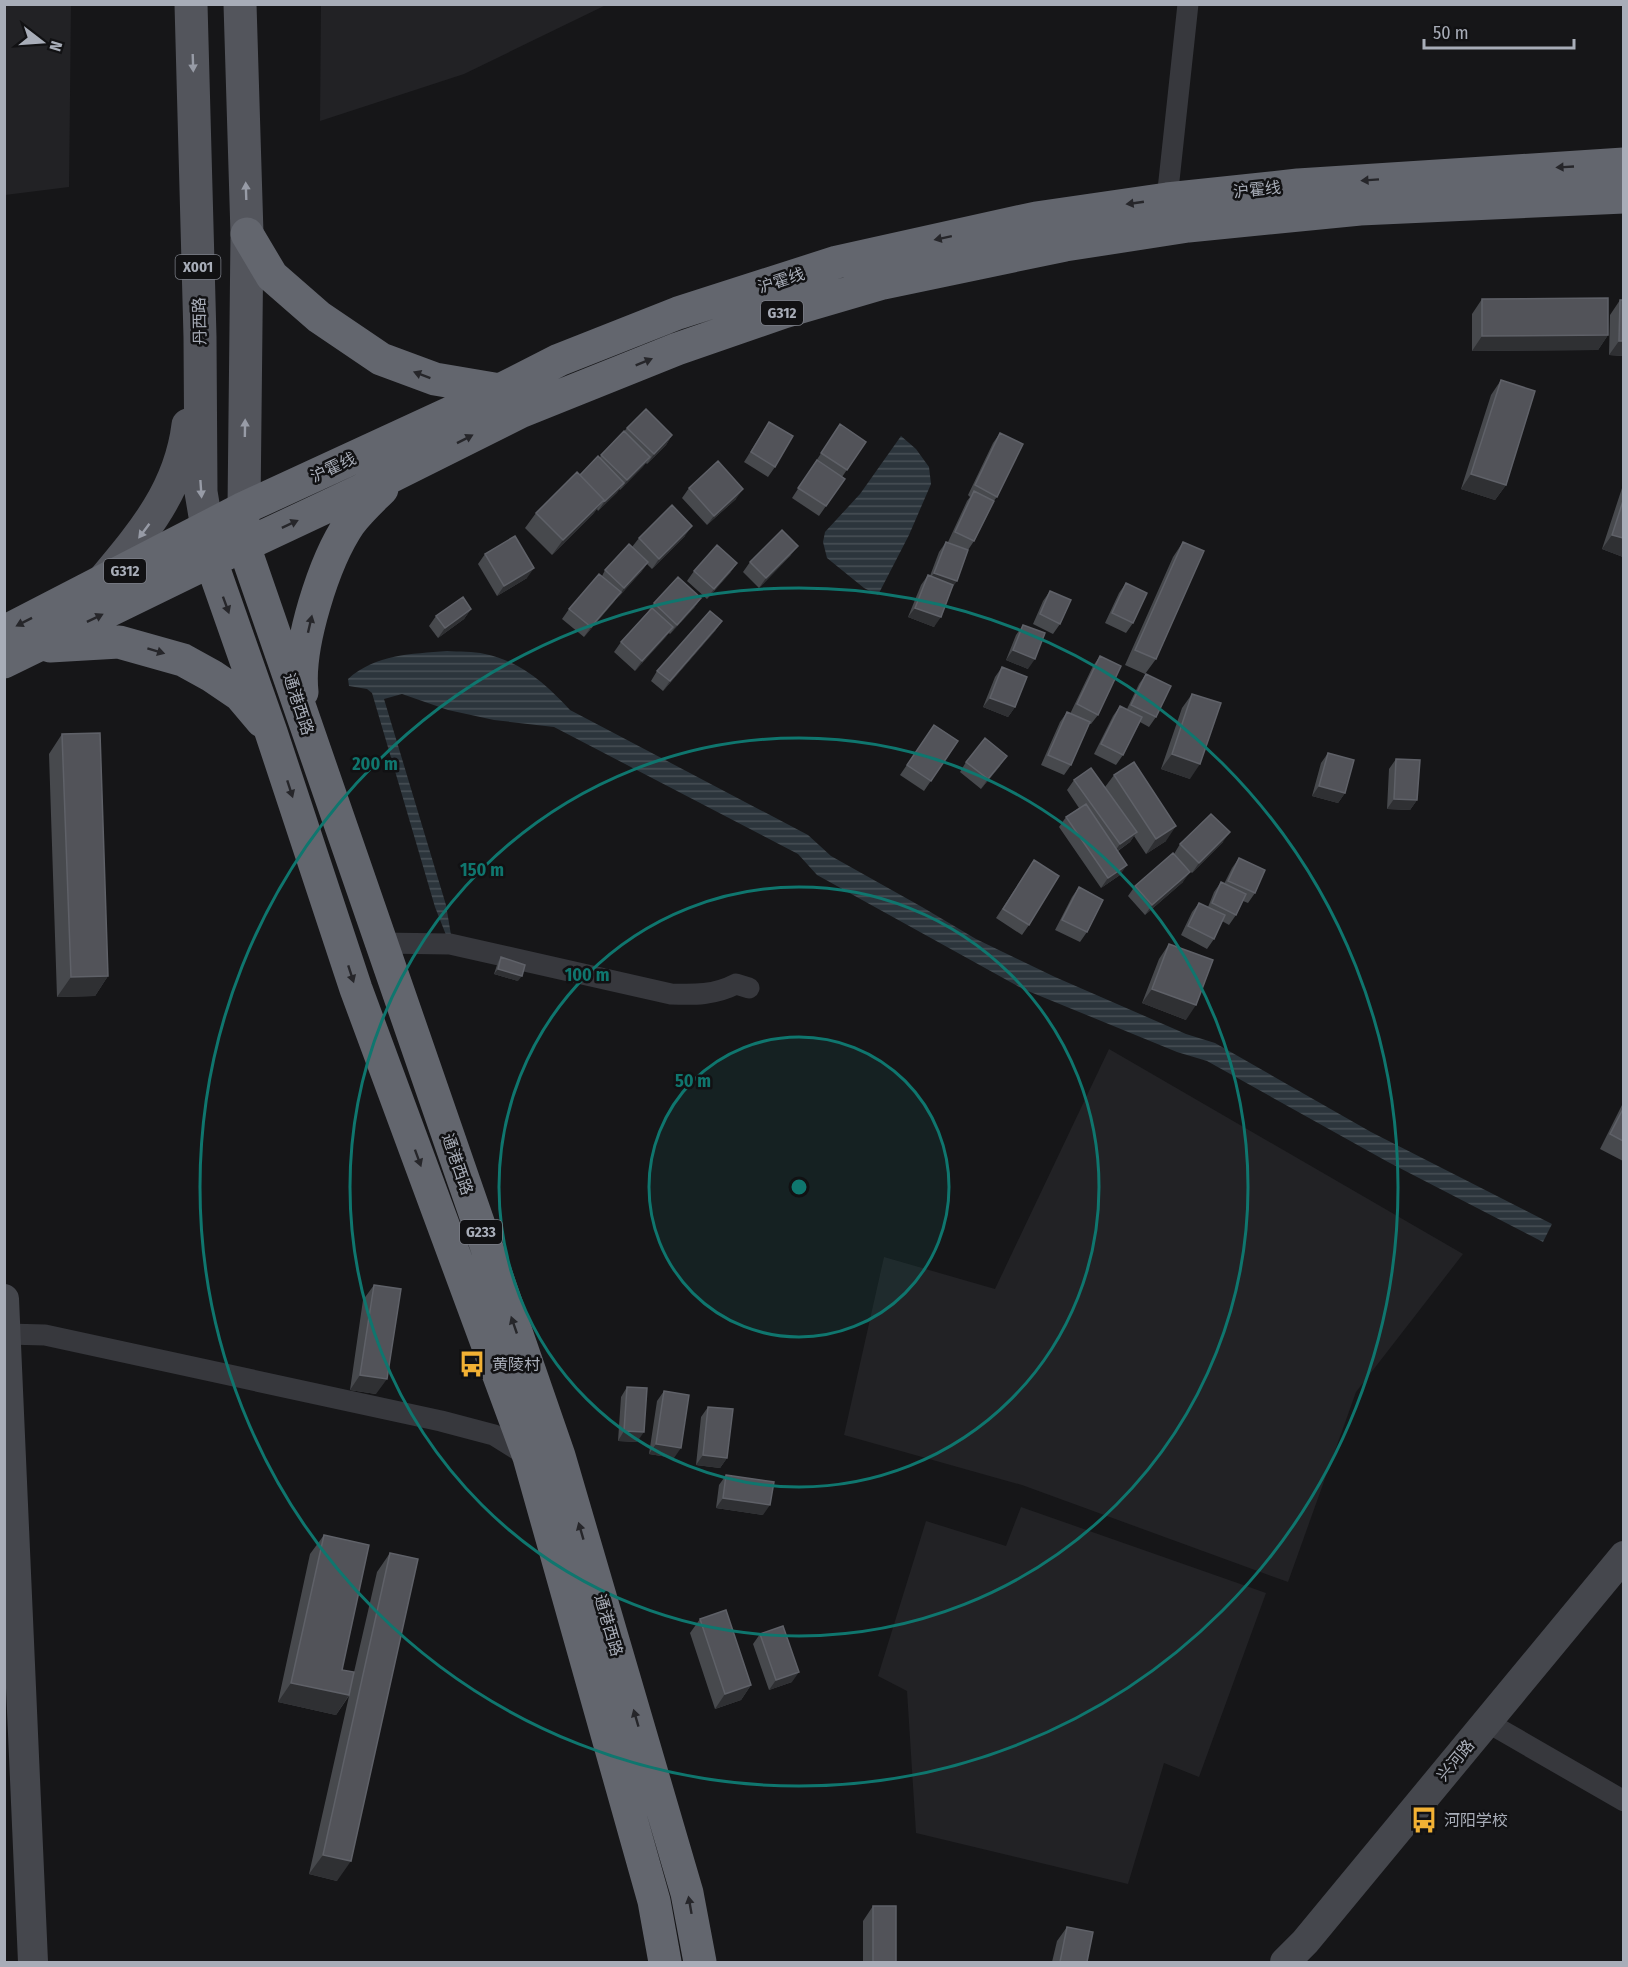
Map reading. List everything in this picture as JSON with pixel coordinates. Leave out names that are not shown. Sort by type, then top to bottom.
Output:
[{"type":"highway","name":"沪霍线","points":[[4,632],[244,508],[560,360],[678,313],[837,261],[1035,218],[1167,199],[1298,185],[1623,164]]},
{"type":"highway","name":"沪霍线","points":[[4,662],[394,475],[519,412],[677,349],[784,312],[883,283],[1065,245],[1188,226],[1360,209],[1623,198]]},
{"type":"highway","points":[[247,234],[272,276],[319,317],[381,359],[435,380],[500,390]]},
{"type":"highway","points":[[305,723],[301,682],[303,655],[311,616],[323,578],[335,549],[351,522],[394,475]]},
{"type":"highway","name":"通港西路","points":[[244,508],[244,546],[559,1456],[687,1893],[700,1962]]},
{"type":"highway","name":"通港西路","points":[[207,528],[211,561],[271,732],[356,989],[529,1457],[654,1901],[665,1962]]},
{"type":"highway","points":[[36,647],[119,642],[183,660],[240,696],[271,732]]},
{"type":"main road","name":"丹西路","points":[[191,4],[200,336],[201,492],[207,528]]},
{"type":"main road","points":[[240,4],[247,234],[244,508]]},
{"type":"main road","points":[[100,584],[144,532],[161,507],[185,448],[200,336]]},
{"type":"street","points":[[1167,199],[1188,4]]},
{"type":"street","points":[[380,943],[450,944],[671,994],[699,994],[724,990],[736,984],[749,988]]},
{"type":"street","points":[[4,1299],[33,1962]]},
{"type":"street","points":[[7,1334],[45,1335],[441,1421],[494,1435],[529,1457]]},
{"type":"street","name":"兴河路","points":[[1285,1962],[1305,1941],[1623,1556]]},
{"type":"street","points":[[1487,1722],[1623,1801]]},
{"type":"shaded area","points":[[321,4],[606,5],[464,74],[320,121]]},
{"type":"shaded area","points":[[4,5],[71,5],[69,187],[5,195]]},
{"type":"shaded area","points":[[901,436],[916,449],[929,467],[931,484],[909,535],[878,595],[864,588],[827,558],[823,542],[825,532],[860,494]]},
{"type":"shaded area","points":[[447,651],[485,654],[510,662],[532,675],[552,691],[570,710],[808,835],[831,856],[976,939],[1055,977],[1186,1034],[1215,1043],[1371,1132],[1552,1224],[1543,1242],[1388,1162],[1207,1061],[1177,1052],[1023,989],[817,875],[798,854],[554,727],[494,720],[448,710],[402,694],[384,699],[446,905],[451,935],[446,935],[435,907],[372,693],[367,689],[349,686],[348,679],[370,664],[382,660]]},
{"type":"shaded area","points":[[1109,1049],[1463,1254],[1356,1392],[1288,1582],[1022,1485],[844,1435],[884,1257],[995,1289]]},
{"type":"shaded area","points":[[1021,1507],[1266,1593],[1199,1777],[1164,1763],[1128,1884],[916,1833],[907,1691],[878,1676],[926,1521],[1006,1546]]},
{"type":"building","points":[[1608,298],[1608,335],[1482,336],[1482,299]]},
{"type":"building","points":[[1620,300],[1623,300],[1623,341],[1619,341]]},
{"type":"building","points":[[1501,380],[1535,391],[1506,485],[1471,474]]},
{"type":"building","points":[[646,409],[672,435],[654,454],[627,428]]},
{"type":"building","points":[[769,422],[793,436],[775,467],[751,452]]},
{"type":"building","points":[[840,424],[866,442],[847,470],[821,453]]},
{"type":"building","points":[[624,431],[650,457],[627,480],[601,455]]},
{"type":"building","points":[[1000,433],[1023,444],[997,497],[975,485]]},
{"type":"building","points":[[598,456],[624,483],[605,501],[580,475]]},
{"type":"building","points":[[817,460],[845,479],[826,506],[798,488]]},
{"type":"building","points":[[718,461],[743,489],[714,516],[689,488]]},
{"type":"building","points":[[577,472],[604,500],[563,540],[536,513]]},
{"type":"building","points":[[974,491],[994,501],[974,541],[955,532]]},
{"type":"building","points":[[1623,501],[1623,538],[1612,535]]},
{"type":"building","points":[[672,505],[692,526],[659,559],[639,538]]},
{"type":"building","points":[[782,530],[798,546],[766,578],[750,562]]},
{"type":"building","points":[[515,536],[534,568],[504,586],[485,554]]},
{"type":"building","points":[[946,542],[968,550],[957,581],[934,573]]},
{"type":"building","points":[[1183,542],[1204,551],[1156,659],[1135,650]]},
{"type":"building","points":[[629,544],[648,562],[624,588],[605,570]]},
{"type":"building","points":[[717,545],[737,563],[714,589],[694,571]]},
{"type":"building","points":[[599,574],[621,592],[591,627],[569,609]]},
{"type":"building","points":[[928,575],[953,585],[941,617],[915,608]]},
{"type":"building","points":[[678,577],[701,598],[677,625],[654,603]]},
{"type":"building","points":[[1126,583],[1147,593],[1133,623],[1112,613]]},
{"type":"building","points":[[1050,591],[1071,600],[1060,624],[1040,614]]},
{"type":"building","points":[[463,597],[471,609],[445,628],[436,616]]},
{"type":"building","points":[[652,608],[673,627],[642,661],[621,642]]},
{"type":"building","points":[[710,611],[722,621],[670,681],[657,671]]},
{"type":"building","points":[[1023,625],[1045,633],[1035,659],[1013,650]]},
{"type":"building","points":[[1100,656],[1121,666],[1098,715],[1077,704]]},
{"type":"building","points":[[1002,667],[1027,677],[1015,707],[990,698]]},
{"type":"building","points":[[1146,674],[1171,686],[1156,717],[1131,705]]},
{"type":"building","points":[[1192,694],[1221,703],[1200,764],[1172,754]]},
{"type":"building","points":[[1120,706],[1142,717],[1123,755],[1101,744]]},
{"type":"building","points":[[1067,712],[1090,722],[1071,765],[1048,755]]},
{"type":"building","points":[[934,725],[958,741],[931,781],[907,765]]},
{"type":"building","points":[[100,733],[108,976],[71,977],[62,734]]},
{"type":"building","points":[[985,738],[1007,756],[988,779],[966,762]]},
{"type":"building","points":[[1328,753],[1354,760],[1345,793],[1319,786]]},
{"type":"building","points":[[1396,759],[1420,760],[1417,800],[1394,799]]},
{"type":"building","points":[[1134,762],[1176,826],[1156,839],[1114,775]]},
{"type":"building","points":[[1091,768],[1137,832],[1120,844],[1074,780]]},
{"type":"building","points":[[1086,804],[1127,865],[1108,878],[1066,817]]},
{"type":"building","points":[[1211,814],[1230,832],[1199,863],[1180,844]]},
{"type":"building","points":[[1173,853],[1190,872],[1152,905],[1135,886]]},
{"type":"building","points":[[1239,858],[1265,870],[1255,893],[1228,881]]},
{"type":"building","points":[[1034,860],[1059,876],[1029,925],[1003,909]]},
{"type":"building","points":[[1221,882],[1246,894],[1236,915],[1212,903]]},
{"type":"building","points":[[1079,887],[1103,900],[1087,932],[1062,920]]},
{"type":"building","points":[[1199,903],[1225,915],[1214,939],[1188,926]]},
{"type":"building","points":[[1169,944],[1213,960],[1196,1005],[1152,989]]},
{"type":"building","points":[[501,957],[525,965],[522,976],[498,969]]},
{"type":"building","points":[[1623,1109],[1623,1141],[1610,1134]]},
{"type":"building","points":[[374,1285],[401,1289],[387,1379],[360,1375]]},
{"type":"building","points":[[627,1387],[647,1388],[644,1432],[624,1431]]},
{"type":"building","points":[[664,1391],[689,1395],[681,1448],[656,1444]]},
{"type":"building","points":[[708,1407],[733,1409],[727,1458],[703,1455]]},
{"type":"building","points":[[726,1475],[774,1482],[770,1505],[723,1498]]},
{"type":"building","points":[[324,1535],[369,1545],[342,1670],[354,1672],[349,1695],[291,1683]]},
{"type":"building","points":[[390,1553],[418,1559],[351,1861],[323,1855]]},
{"type":"building","points":[[726,1610],[751,1685],[725,1694],[700,1619]]},
{"type":"building","points":[[783,1626],[799,1672],[776,1680],[760,1634]]},
{"type":"building","points":[[873,1906],[896,1906],[896,1962],[873,1962]]},
{"type":"building","points":[[1067,1927],[1093,1932],[1087,1962],[1060,1962]]},
{"type":"place","name":"黄陵村","points":[[472,1364]]},
{"type":"place","name":"河阳学校","points":[[1424,1820]]}]
